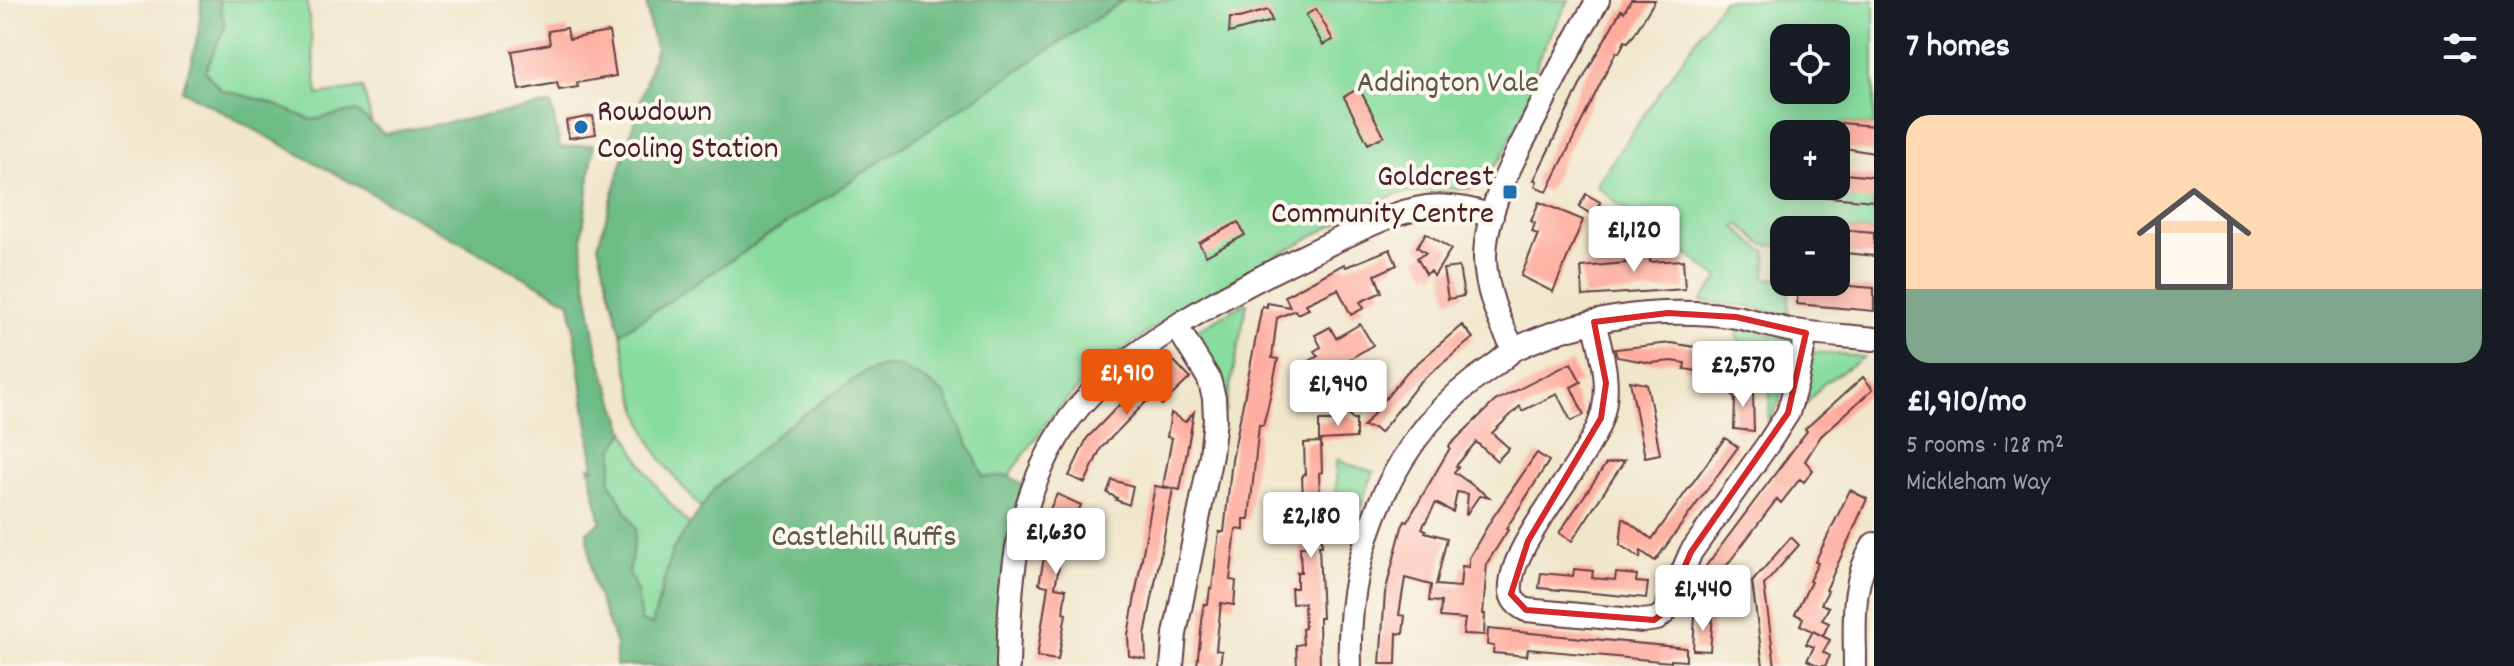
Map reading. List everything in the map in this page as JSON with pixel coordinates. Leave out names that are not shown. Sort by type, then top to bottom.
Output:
[{"type":"street","points":[[1514,349],[1503,327],[1486,269],[1485,250],[1492,216],[1520,148],[1598,0]]},
{"type":"street","points":[[1008,666],[1009,602],[1017,545],[1034,486],[1063,428],[1092,392],[1118,369],[1215,304],[1291,263],[1395,216],[1438,206],[1492,216]]},
{"type":"street","points":[[1350,666],[1352,612],[1360,565],[1373,519],[1389,481],[1413,444],[1448,402],[1514,349],[1594,322],[1647,314],[1697,313],[1736,317],[1806,333],[1874,339]]},
{"type":"street","points":[[1594,322],[1606,383],[1604,409],[1588,447],[1528,541],[1515,570],[1511,594],[1515,602],[1526,610],[1647,621],[1657,619],[1665,612],[1691,552],[1779,429],[1794,394],[1806,333]]},
{"type":"street","points":[[1172,666],[1175,634],[1215,419],[1209,379],[1177,327]]},
{"type":"street","points":[[1855,666],[1856,588],[1861,568],[1874,544]]},
{"type":"highlighted area","points":[[1668,313],[1736,317],[1806,333],[1788,413],[1691,552],[1665,612],[1654,620],[1526,610],[1511,594],[1528,541],[1601,418],[1606,383],[1594,322]]},
{"type":"green space","name":"Castlehill Ruffs","points":[[201,0],[219,0],[225,27],[205,71],[221,90],[265,101],[312,120],[356,111],[384,134],[551,104],[560,148],[594,144],[582,237],[583,264],[598,354],[625,431],[614,448],[610,482],[636,529],[629,572],[637,592],[641,621],[652,625],[672,551],[715,488],[784,428],[865,372],[883,366],[900,367],[945,395],[984,477],[1009,476],[1027,487],[1003,666],[616,666],[616,644],[593,582],[587,532],[601,522],[589,466],[594,469],[570,302],[182,90],[198,35]]},
{"type":"green space","points":[[219,0],[307,0],[318,95],[363,88],[372,125],[356,111],[312,120],[265,101],[221,90],[204,71],[224,27]]},
{"type":"green space","points":[[646,0],[1124,0],[621,333],[598,245],[656,47]]},
{"type":"green space","name":"Addington Vale","points":[[1124,0],[1569,0],[1538,59],[1531,95],[1522,116],[1501,158],[1478,187],[1439,188],[1395,195],[1257,266],[1165,320],[1085,381],[1052,415],[1009,476],[984,478],[945,395],[900,367],[883,366],[865,372],[784,428],[701,508],[664,464],[648,436],[633,392],[621,333]]},
{"type":"green space","points":[[1723,0],[1874,0],[1874,126],[1850,124],[1850,120],[1770,120],[1770,200],[1850,200],[1850,195],[1874,201],[1874,232],[1850,230],[1850,216],[1770,216],[1770,245],[1763,245],[1739,224],[1735,227],[1761,250],[1767,251],[1765,278],[1770,278],[1770,296],[1789,296],[1789,316],[1701,301],[1719,278],[1596,185]]},
{"type":"green space","points":[[1247,304],[1225,411],[1189,335]]},
{"type":"green space","points":[[1740,327],[1795,340],[1794,348],[1755,359],[1736,336]]},
{"type":"green space","points":[[1794,351],[1787,382],[1768,422],[1770,395],[1757,361]]},
{"type":"green space","points":[[1814,352],[1864,357],[1823,384],[1800,410]]},
{"type":"green space","points":[[625,431],[653,481],[690,525],[672,551],[652,626],[640,621],[637,592],[629,572],[636,529],[610,482],[614,447]]},
{"type":"green space","points":[[1338,459],[1374,472],[1353,523],[1336,522]]},
{"type":"building","points":[[1631,0],[1655,0],[1634,35],[1628,42],[1625,41],[1619,53],[1616,52],[1547,192],[1535,186],[1537,181],[1534,180],[1586,73],[1621,10],[1624,12]]},
{"type":"building","points":[[1316,9],[1333,40],[1323,45],[1306,15]]},
{"type":"building","points":[[1268,10],[1272,21],[1229,33],[1230,18]]},
{"type":"building","points":[[567,28],[569,39],[609,32],[616,76],[577,83],[578,87],[559,90],[557,83],[519,90],[512,51],[550,44],[548,31]]},
{"type":"building","points":[[1359,88],[1384,136],[1368,144],[1344,97]]},
{"type":"building","name":"Rowdown Cooling Station","points":[[593,116],[596,134],[569,138],[566,121]]},
{"type":"building","points":[[1850,124],[1874,126],[1874,153],[1850,149]]},
{"type":"building","points":[[1850,174],[1874,177],[1874,201],[1850,199]]},
{"type":"building","points":[[1586,194],[1620,218],[1615,227],[1579,207]]},
{"type":"building","points":[[1539,202],[1583,220],[1553,292],[1521,276],[1538,234],[1532,232],[1535,223],[1531,221]]},
{"type":"building","points":[[1238,222],[1245,235],[1206,256],[1199,243]]},
{"type":"building","points":[[1850,230],[1874,232],[1874,256],[1850,253]]},
{"type":"building","points":[[1426,233],[1451,249],[1434,276],[1431,271],[1426,274],[1417,258],[1426,253],[1417,247]]},
{"type":"building","points":[[1649,242],[1650,262],[1683,260],[1685,289],[1583,296],[1581,267],[1626,263],[1625,243]]},
{"type":"building","points":[[1390,249],[1397,265],[1375,275],[1382,292],[1360,302],[1364,308],[1351,315],[1338,289],[1306,304],[1309,309],[1297,314],[1295,310],[1277,318],[1272,358],[1278,359],[1263,425],[1259,425],[1249,519],[1244,519],[1244,530],[1236,529],[1230,580],[1236,581],[1234,605],[1221,603],[1216,650],[1222,651],[1220,666],[1197,666],[1204,604],[1208,604],[1212,588],[1219,532],[1224,532],[1232,460],[1262,306],[1267,307],[1267,303],[1290,307],[1285,296],[1344,264],[1346,267]]},
{"type":"building","points":[[1459,267],[1464,296],[1448,299],[1443,269]]},
{"type":"building","points":[[1850,286],[1874,288],[1874,311],[1797,304],[1797,296],[1850,296]]},
{"type":"building","points":[[1360,324],[1373,345],[1330,371],[1333,376],[1319,384],[1306,363],[1318,356],[1314,351],[1321,347],[1315,335],[1330,327],[1336,338]]},
{"type":"building","points":[[1462,325],[1473,338],[1419,383],[1380,433],[1374,428],[1363,427],[1407,372]]},
{"type":"building","points":[[1671,343],[1701,348],[1698,371],[1684,369],[1685,363],[1651,363],[1617,357],[1615,349]]},
{"type":"building","points":[[1721,352],[1743,370],[1737,378],[1714,374],[1716,371],[1710,366]]},
{"type":"building","points":[[1174,361],[1190,378],[1162,405],[1153,396],[1148,400],[1101,448],[1085,483],[1069,476],[1087,438],[1134,390],[1138,394]]},
{"type":"building","points":[[1571,363],[1581,382],[1571,387],[1584,415],[1571,421],[1557,394],[1522,411],[1520,406],[1492,433],[1509,448],[1497,461],[1476,442],[1456,466],[1454,472],[1489,497],[1479,496],[1466,515],[1468,494],[1457,492],[1453,512],[1436,503],[1422,528],[1425,532],[1447,538],[1436,585],[1460,587],[1462,566],[1469,567],[1469,558],[1491,520],[1537,453],[1549,461],[1487,563],[1484,635],[1463,634],[1465,619],[1440,617],[1441,602],[1429,601],[1431,585],[1405,578],[1399,615],[1405,616],[1403,634],[1397,633],[1396,664],[1380,664],[1385,593],[1402,527],[1449,446],[1495,401]]},
{"type":"building","points":[[1863,377],[1873,389],[1821,436],[1805,461],[1813,470],[1804,482],[1800,479],[1781,503],[1777,499],[1724,569],[1719,614],[1703,613],[1706,566],[1807,431],[1805,429]]},
{"type":"building","points":[[1630,381],[1647,384],[1660,454],[1645,457]]},
{"type":"building","points":[[1729,386],[1741,386],[1745,394],[1753,394],[1754,431],[1734,429],[1735,400]]},
{"type":"building","points":[[1194,412],[1180,490],[1163,486],[1172,438],[1167,437],[1171,413],[1185,422]]},
{"type":"building","points":[[1332,415],[1350,415],[1356,419],[1356,438],[1319,440],[1319,421],[1332,421]]},
{"type":"building","points":[[1725,438],[1738,447],[1655,561],[1641,551],[1640,558],[1620,545],[1623,518],[1652,539]]},
{"type":"building","points":[[1321,442],[1320,666],[1297,666],[1296,645],[1303,644],[1302,629],[1305,628],[1304,603],[1292,604],[1291,588],[1297,588],[1297,572],[1301,572],[1300,547],[1305,547],[1304,443]]},
{"type":"building","points":[[1625,460],[1572,541],[1559,533],[1606,464]]},
{"type":"building","points":[[1112,480],[1133,486],[1129,505],[1107,493]]},
{"type":"building","points":[[1155,486],[1173,489],[1145,635],[1146,659],[1129,656],[1128,635]]},
{"type":"building","points":[[1850,490],[1867,499],[1821,604],[1829,607],[1822,620],[1829,623],[1823,636],[1800,625],[1803,618],[1795,614],[1811,582],[1818,563],[1815,562]]},
{"type":"building","points":[[1057,494],[1081,505],[1066,541],[1073,542],[1070,558],[1061,556],[1055,587],[1066,589],[1063,613],[1066,614],[1058,660],[1037,657],[1048,586],[1039,584],[1053,511],[1050,509]]},
{"type":"building","points":[[1791,537],[1799,545],[1764,585],[1775,666],[1763,666],[1752,582]]},
{"type":"building","points":[[1574,569],[1593,571],[1592,578],[1615,580],[1616,573],[1637,575],[1636,582],[1648,583],[1646,598],[1539,588],[1541,573],[1573,576]]},
{"type":"building","points":[[1695,615],[1713,616],[1710,651],[1693,650]]},
{"type":"building","points":[[1488,629],[1686,648],[1686,661],[1528,649],[1527,656],[1493,653],[1494,646],[1487,645]]},
{"type":"building","points":[[1813,631],[1830,640],[1823,652],[1830,656],[1825,666],[1807,660],[1814,647],[1806,644]]},
{"type":"place","name":"Rowdown Cooling Station","points":[[581,127]]},
{"type":"place","name":"Goldcrest Community Centre","points":[[1510,192]]}]
